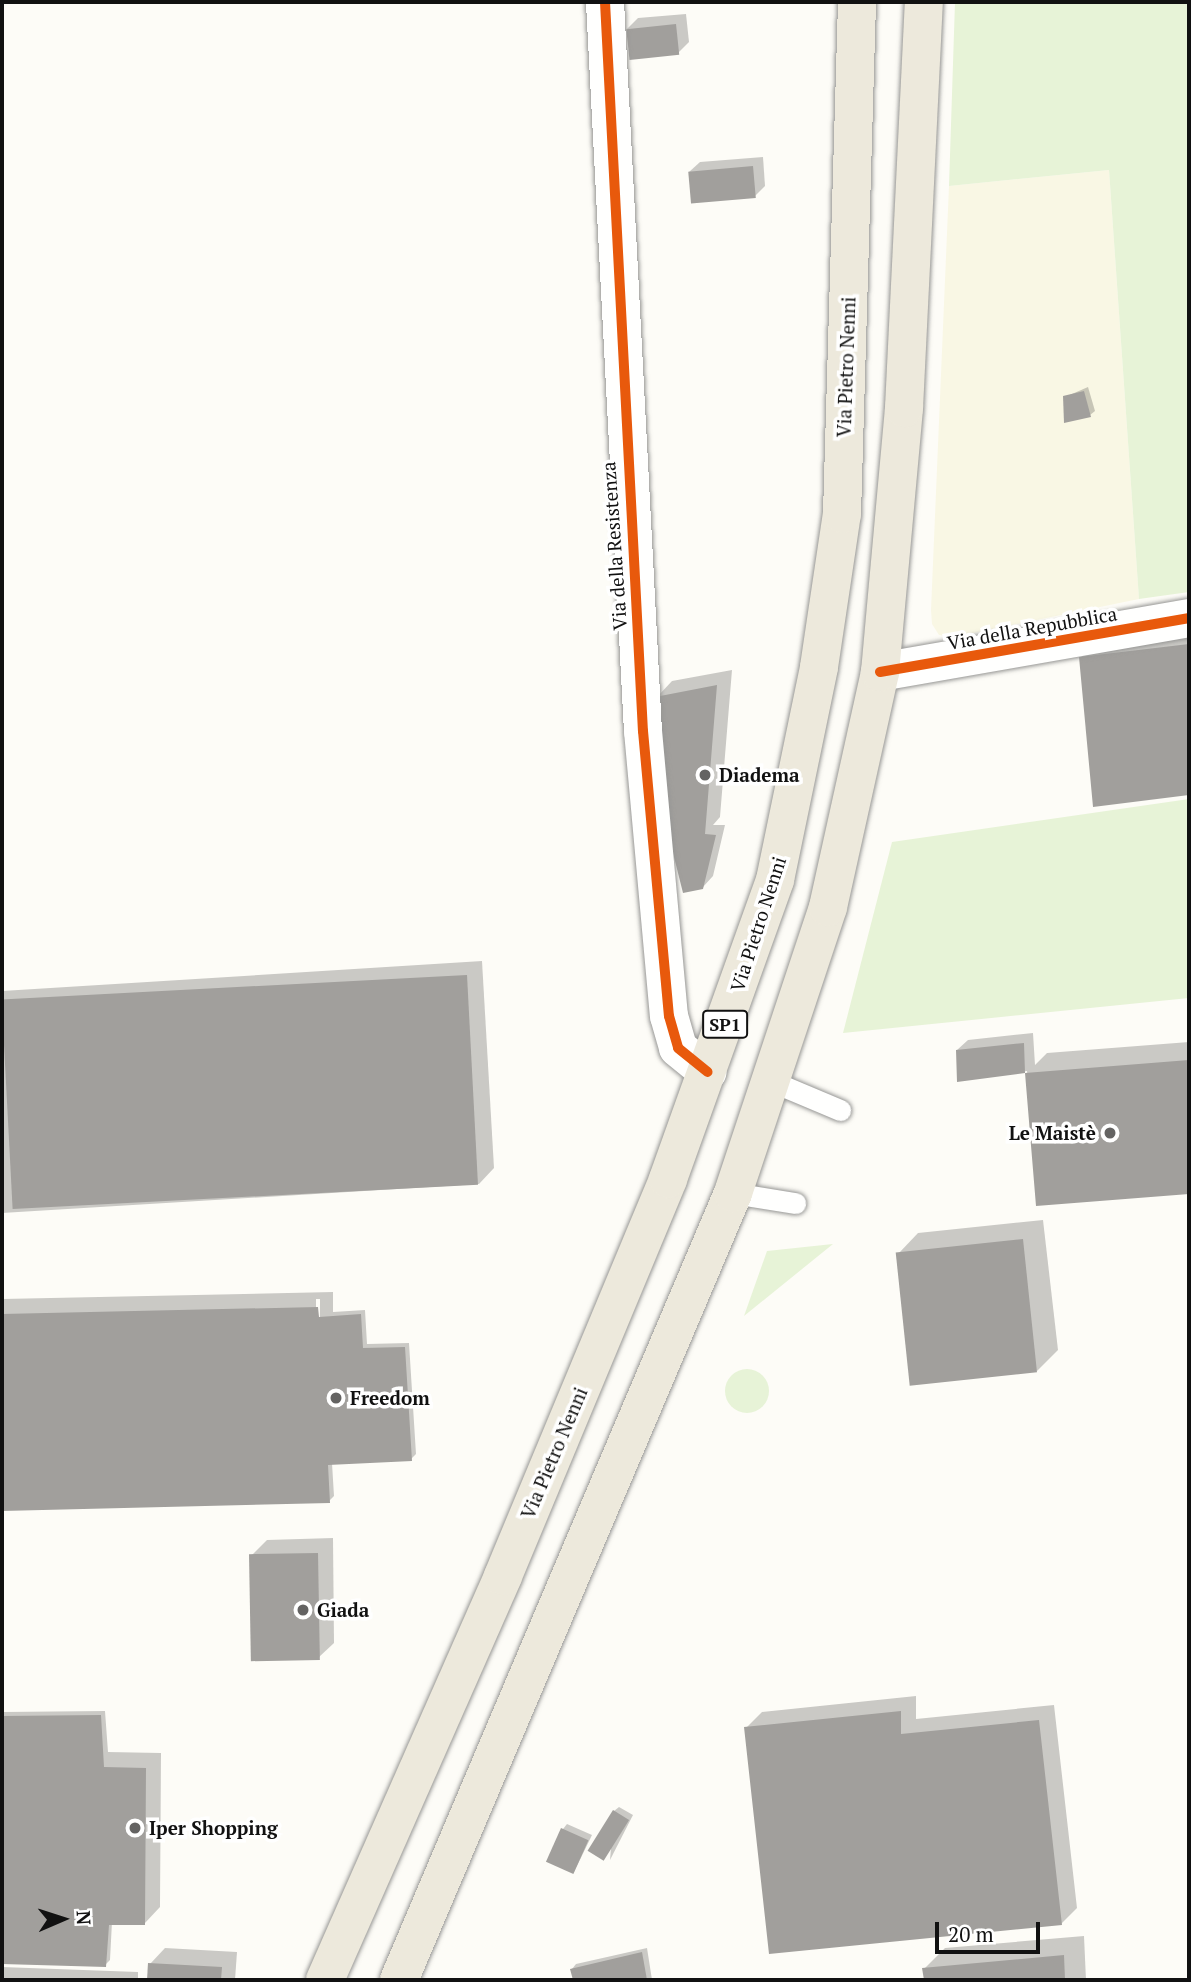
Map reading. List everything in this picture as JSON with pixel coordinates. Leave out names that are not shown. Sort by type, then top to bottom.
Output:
[{"type":"main road","name":"Via Pietro Nenni","points":[[325,1980],[503,1576],[708,1072],[775,880],[819,667],[840,527],[857,2]]},
{"type":"main road","points":[[399,1980],[733,1193],[828,907],[880,672],[908,355],[924,2]]},
{"type":"street","name":"Via della Resistenza","points":[[605,2],[642,717],[669,1016],[678,1048],[708,1072]]},
{"type":"street","name":"Via della Repubblica","points":[[880,672],[1189,618]]},
{"type":"lane","points":[[771,1080],[839,1110]]},
{"type":"lane","points":[[733,1193],[795,1203]]},
{"type":"shaded area","points":[[1109,170],[1139,599],[954,637],[939,635],[932,624],[931,610],[949,186]]},
{"type":"green space","points":[[955,2],[1189,2],[1189,592],[1139,599],[1109,170],[949,186]]},
{"type":"green space","points":[[1189,799],[1189,998],[843,1033],[892,842]]},
{"type":"green space","points":[[833,1244],[744,1316],[767,1251]]},
{"type":"green space","points":[[747,1369],[762,1376],[769,1391],[762,1406],[747,1413],[732,1406],[725,1391],[732,1376]]},
{"type":"building","points":[[676,24],[679,55],[630,60],[626,29]]},
{"type":"building","points":[[753,166],[756,198],[691,204],[688,172]]},
{"type":"building","points":[[1084,391],[1091,417],[1064,423],[1063,396]]},
{"type":"building","points":[[1189,644],[1189,795],[1093,807],[1079,657]]},
{"type":"building","points":[[717,685],[705,834],[716,835],[703,889],[683,893],[668,833],[655,697]]},
{"type":"building","points":[[467,975],[478,1185],[13,1209],[2,999]]},
{"type":"building","points":[[1024,1043],[1025,1073],[957,1082],[956,1050]]},
{"type":"building","name":"Le Maistè","points":[[1189,1060],[1189,1194],[1036,1206],[1025,1073]]},
{"type":"building","points":[[1023,1239],[1037,1372],[910,1386],[896,1252]]},
{"type":"building","points":[[318,1307],[319,1317],[361,1314],[363,1348],[405,1347],[412,1461],[328,1465],[330,1503],[2,1511],[2,1314]]},
{"type":"building","points":[[318,1553],[320,1660],[251,1661],[249,1554]]},
{"type":"building","points":[[901,1711],[901,1734],[1039,1720],[1062,1925],[769,1954],[744,1727]]},
{"type":"building","points":[[101,1715],[104,1767],[146,1768],[145,1925],[109,1925],[106,1967],[2,1964],[2,1716]]},
{"type":"building","points":[[613,1810],[629,1820],[604,1861],[588,1851]]},
{"type":"building","points":[[561,1828],[588,1840],[573,1874],[546,1862]]},
{"type":"building","points":[[642,1952],[647,1980],[573,1980],[570,1969]]},
{"type":"building","points":[[1064,1955],[1065,1980],[924,1980],[922,1968]]},
{"type":"building","points":[[148,1963],[222,1967],[221,1980],[147,1980]]},
{"type":"cycle path","points":[[605,2],[643,731],[669,1016],[678,1048],[708,1072]]},
{"type":"cycle path","points":[[880,672],[1189,618]]},
{"type":"place","name":"Diadema","points":[[705,775]]},
{"type":"place","name":"Le Maistè","points":[[1110,1133]]},
{"type":"place","name":"Freedom","points":[[336,1398]]},
{"type":"place","name":"Giada","points":[[303,1610]]},
{"type":"place","name":"Iper Shopping","points":[[135,1828]]}]
